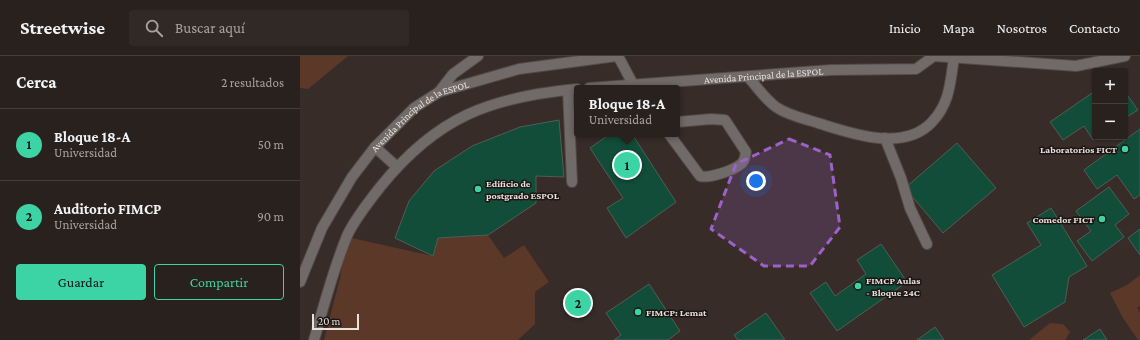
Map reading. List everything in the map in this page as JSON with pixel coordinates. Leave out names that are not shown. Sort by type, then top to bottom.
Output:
[{"type":"street","points":[[439,92],[453,74],[478,56]]},
{"type":"street","points":[[618,56],[632,85]]},
{"type":"street","name":"Avenida Principal de la ESPOL","points":[[300,282],[322,228],[352,177],[375,147],[414,108],[439,92],[519,69],[618,56]]},
{"type":"street","name":"Avenida Principal de la ESPOL","points":[[648,85],[749,78],[831,70],[916,69],[933,56],[1076,66],[1125,56]]},
{"type":"street","points":[[749,78],[776,107],[791,115],[866,138],[902,137],[915,133],[930,124],[947,102],[954,58]]},
{"type":"street","points":[[572,182],[573,90]]},
{"type":"street","name":"Avenida Principal de la ESPOL","points":[[314,340],[328,292],[348,235],[373,196],[397,167],[418,146],[456,120],[491,104],[517,97],[573,90]]},
{"type":"street","points":[[671,137],[700,176],[710,177],[741,164],[745,158],[746,152],[725,120],[712,119],[680,122]]},
{"type":"street","points":[[885,138],[901,178],[910,208],[927,244]]},
{"type":"street","points":[[375,147],[397,167]]},
{"type":"highlighted area","points":[[789,139],[830,155],[840,227],[810,266],[764,266],[711,229],[736,164]]},
{"type":"shaded area","points":[[300,56],[348,56],[308,89],[300,88]]},
{"type":"shaded area","points":[[488,235],[504,258],[524,245],[549,282],[535,292],[535,324],[518,340],[324,340],[340,278],[347,237],[433,256],[438,238]]},
{"type":"shaded area","points":[[1140,275],[1140,306],[1137,308],[1140,312],[1140,340],[1138,340],[1123,318],[1110,293],[1127,285]]},
{"type":"shaded area","points":[[1050,323],[1063,324],[1070,332],[1065,340],[1029,340]]},
{"type":"building","points":[[1092,93],[1092,138],[1084,126],[1063,140],[1050,122]]},
{"type":"building","points":[[1128,96],[1138,110],[1128,116]]},
{"type":"building","name":"Edificio de postgrado ESPOL","points":[[559,120],[564,177],[536,176],[536,203],[488,235],[438,238],[433,256],[395,238],[409,201],[434,171],[472,146],[520,127]]},
{"type":"building","name":"Laboratorios FICT","points":[[1140,129],[1140,195],[1134,199],[1117,175],[1097,189],[1084,170],[1125,140],[1128,140],[1128,138]]},
{"type":"building","points":[[606,137],[634,137],[676,202],[626,238],[607,208],[623,198],[590,148]]},
{"type":"building","points":[[957,143],[996,188],[943,233],[905,188]]},
{"type":"building","name":"Comedor FICT","points":[[1109,187],[1129,214],[1115,225],[1124,237],[1092,261],[1077,241],[1091,231],[1076,211]]},
{"type":"building","points":[[1051,208],[1087,266],[1069,277],[1065,302],[1024,327],[992,275],[1041,245],[1027,223]]},
{"type":"building","points":[[1140,229],[1140,255],[1128,238]]},
{"type":"building","name":"FIMCP Aulas - Bloque 24C","points":[[881,244],[907,282],[837,331],[810,293],[826,282],[835,296],[866,274],[857,260]]},
{"type":"building","name":"FIMCP: Lemat","points":[[649,284],[680,331],[668,340],[614,340],[621,335],[606,313]]},
{"type":"building","points":[[766,313],[785,340],[738,340],[734,335]]},
{"type":"building","points":[[935,327],[944,340],[917,340]]},
{"type":"building","points":[[1100,329],[1107,340],[1083,340]]},
{"type":"place","name":"Laboratorios FICT","points":[[1125,149]]},
{"type":"place","name":"Bloque 18-A","points":[[627,165]]},
{"type":"place","name":"Edificio de postgrado ESPOL","points":[[478,189]]},
{"type":"place","name":"Comedor FICT","points":[[1102,219]]},
{"type":"place","name":"FIMCP Aulas - Bloque 24C","points":[[858,286]]},
{"type":"place","name":"Auditorio FIMCP","points":[[578,303]]},
{"type":"place","name":"FIMCP: Lemat","points":[[638,312]]}]
